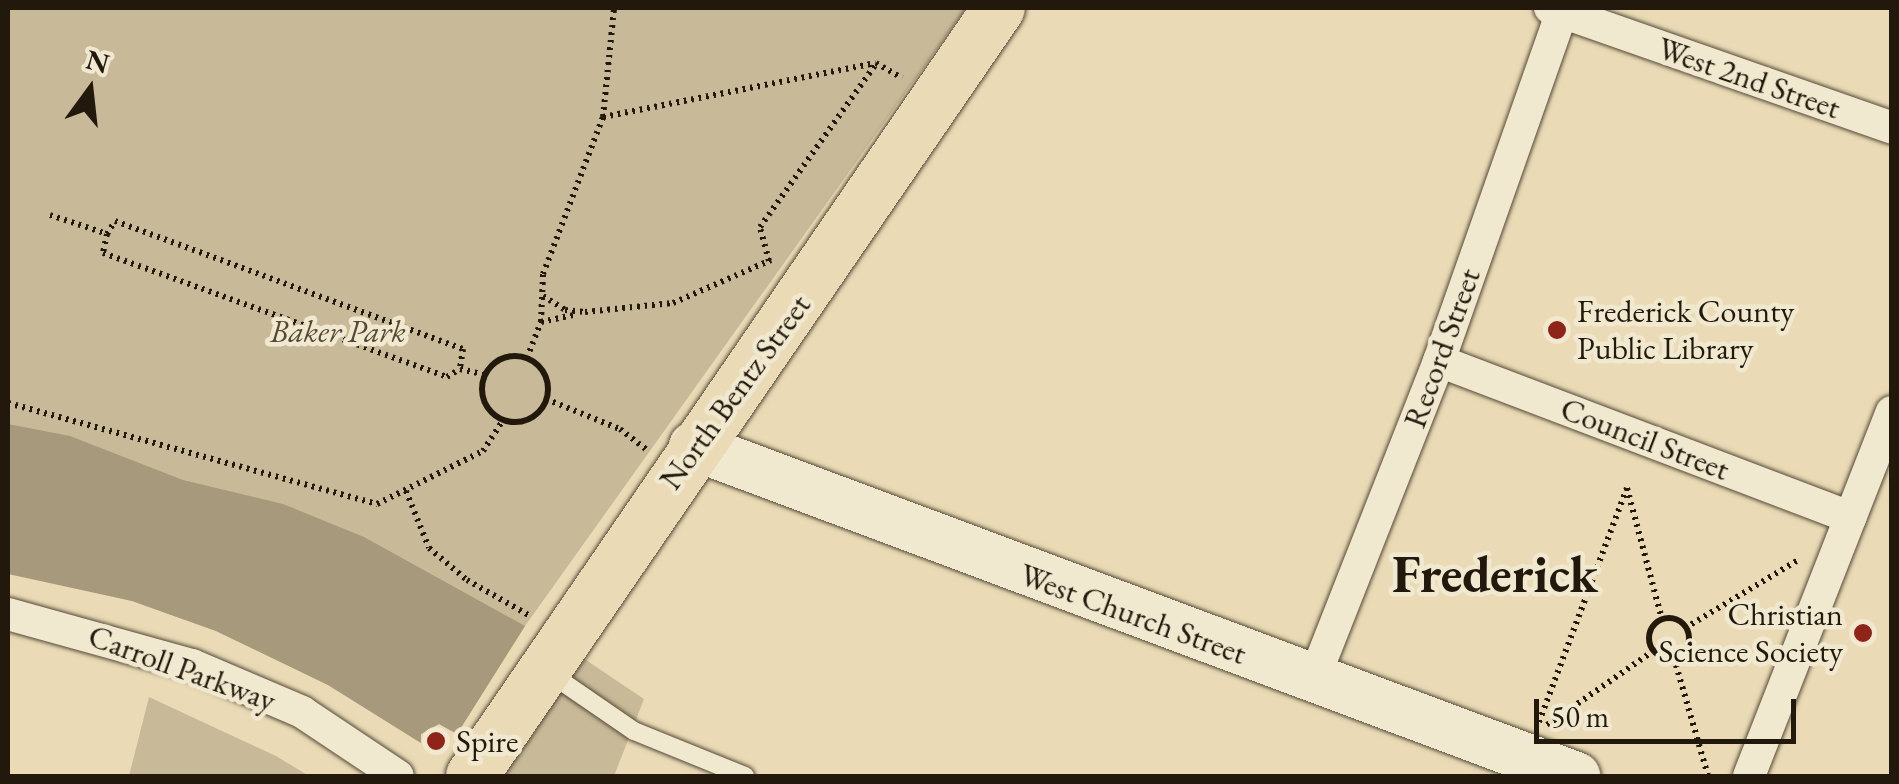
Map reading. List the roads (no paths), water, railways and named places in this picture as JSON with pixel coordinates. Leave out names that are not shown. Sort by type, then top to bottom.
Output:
[{"type":"main road","name":"North Bentz Street","points":[[472,776],[539,644],[671,449],[823,270],[998,8]]},
{"type":"street","name":"West 2nd Street","points":[[1556,10],[1892,128]]},
{"type":"street","name":"Record Street","points":[[1313,681],[1439,361],[1556,10]]},
{"type":"street","name":"Council Street","points":[[1439,361],[1850,517]]},
{"type":"street","points":[[1749,776],[1892,412]]},
{"type":"street","name":"West Church Street","points":[[671,449],[1576,776]]},
{"type":"street","name":"Carroll Parkway","points":[[8,614],[192,665],[302,712],[398,776]]},
{"type":"lane","points":[[539,644],[634,731],[745,776]]},
{"type":"place","name":"Frederick County Public Library","points":[[1557,330]]},
{"type":"place","name":"Christian Science Society","points":[[1863,633]]},
{"type":"place","name":"Spire","points":[[436,741]]},
{"type":"district","name":"Frederick","points":[[1495,574]]},
{"type":"park label","name":"Baker Park","points":[[338,331]]}]
